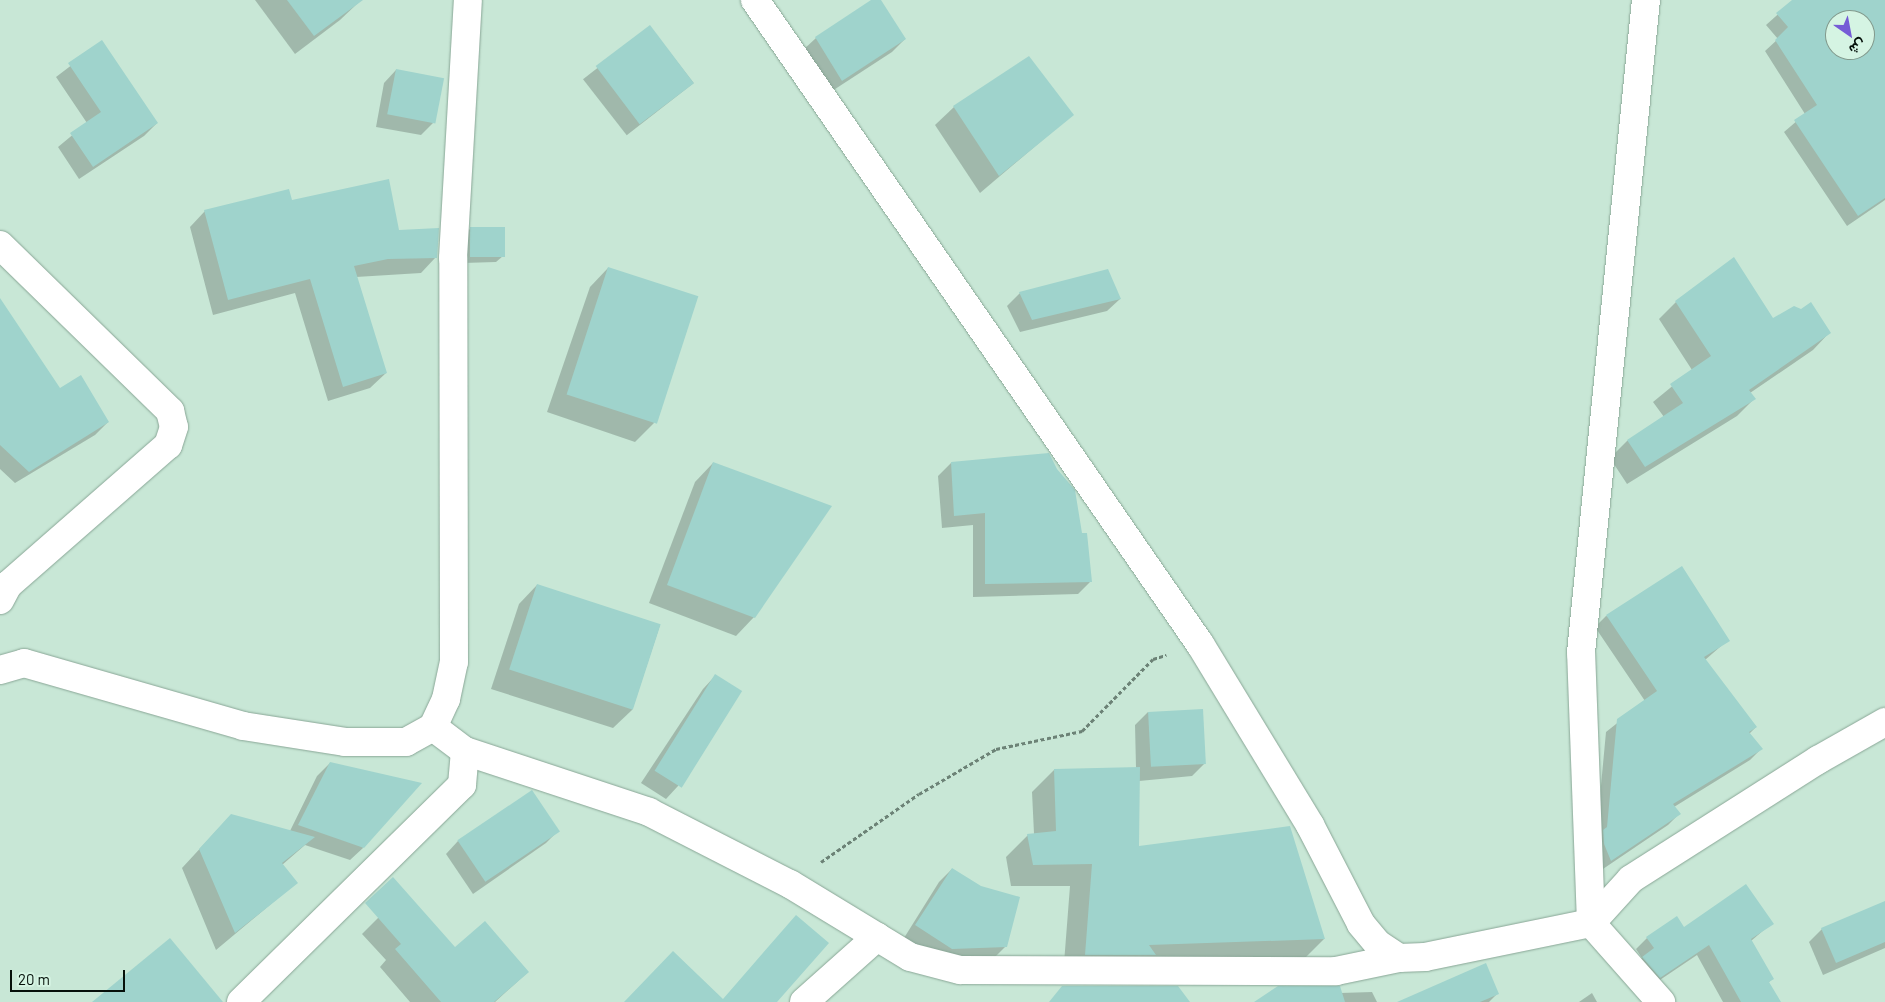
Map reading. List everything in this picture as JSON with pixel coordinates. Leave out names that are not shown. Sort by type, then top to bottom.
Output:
[{"type":"street","points":[[0,670],[24,663],[243,726],[345,742],[406,742],[433,727],[446,699],[454,662],[453,258],[468,0]]},
{"type":"street","points":[[755,0],[1200,644],[1310,825],[1361,924],[1378,944],[1399,958]]},
{"type":"street","points":[[1646,0],[1581,653],[1591,924],[1661,1002]]},
{"type":"street","points":[[0,246],[170,411],[174,427],[168,445],[8,585],[0,600]]},
{"type":"street","points":[[433,727],[465,751],[649,812],[790,884],[910,957],[960,970],[1336,971],[1399,958],[1425,957],[1591,924],[1631,879],[1818,760],[1885,722]]},
{"type":"street","points":[[241,1002],[462,785],[465,751]]},
{"type":"street","points":[[804,1002],[877,937]]},
{"type":"path","points":[[790,884],[919,794],[996,749],[1082,731],[1153,659],[1200,644]]},
{"type":"building","points":[[287,0],[363,0],[314,36]]},
{"type":"building","points":[[871,0],[881,0],[906,39],[842,81],[815,37]]},
{"type":"building","points":[[1792,0],[1885,0],[1885,198],[1858,216],[1794,120],[1817,105],[1775,40],[1788,27],[1776,13]]},
{"type":"building","points":[[650,25],[694,83],[640,124],[596,66]]},
{"type":"building","points":[[102,40],[158,123],[93,167],[70,133],[101,112],[68,63]]},
{"type":"building","points":[[1029,56],[1074,115],[999,176],[953,106]]},
{"type":"building","points":[[396,69],[444,78],[435,124],[387,114]]},
{"type":"building","points":[[389,179],[399,230],[439,228],[437,258],[388,259],[354,266],[387,373],[343,387],[310,279],[228,300],[204,210],[289,189],[292,200]]},
{"type":"building","points":[[470,227],[505,227],[505,257],[470,257]]},
{"type":"building","points":[[1734,257],[1773,318],[1794,306],[1801,309],[1811,302],[1831,333],[1749,390],[1756,399],[1645,467],[1627,440],[1683,403],[1670,384],[1711,356],[1675,301]]},
{"type":"building","points":[[608,267],[698,296],[657,424],[567,394]]},
{"type":"building","points":[[1108,269],[1121,299],[1032,320],[1019,292]]},
{"type":"building","points":[[0,298],[60,388],[81,375],[109,422],[29,472],[0,445]]},
{"type":"building","points":[[1049,453],[1057,469],[1075,490],[1082,533],[1087,533],[1092,582],[985,584],[985,513],[954,516],[951,462]]},
{"type":"building","points":[[713,462],[832,506],[755,618],[667,585]]},
{"type":"building","points":[[1682,566],[1730,641],[1704,657],[1757,727],[1749,732],[1763,749],[1673,804],[1681,814],[1611,861],[1604,844],[1603,830],[1607,827],[1617,719],[1657,691],[1606,615]]},
{"type":"building","points":[[537,584],[661,624],[633,710],[509,670]]},
{"type":"building","points":[[715,674],[742,691],[682,788],[655,771]]},
{"type":"building","points":[[1203,709],[1206,764],[1151,767],[1148,712]]},
{"type":"building","points":[[330,762],[422,783],[364,848],[298,825]]},
{"type":"building","points":[[1140,767],[1139,846],[1290,826],[1325,939],[1149,945],[1156,955],[1085,955],[1092,864],[1033,865],[1027,834],[1056,831],[1054,769]]},
{"type":"building","points":[[532,790],[560,831],[485,882],[457,840]]},
{"type":"building","points":[[231,814],[315,837],[282,863],[298,883],[235,933],[199,849]]},
{"type":"building","points":[[952,868],[981,886],[1020,897],[1007,947],[952,949],[915,925]]},
{"type":"building","points":[[393,877],[455,947],[485,921],[529,972],[494,1002],[441,1002],[395,949],[401,944],[365,903]]},
{"type":"building","points":[[1746,884],[1774,924],[1751,939],[1774,979],[1769,982],[1781,1002],[1741,1002],[1709,945],[1660,978],[1642,957],[1654,948],[1646,937],[1677,916],[1684,927]]},
{"type":"building","points":[[1885,901],[1885,942],[1836,963],[1821,928]]},
{"type":"building","points":[[796,915],[829,943],[777,1002],[624,1002],[673,951],[723,999]]},
{"type":"building","points":[[170,938],[223,1002],[92,1002]]},
{"type":"building","points":[[1486,963],[1499,994],[1480,1002],[1397,1002]]},
{"type":"building","points":[[1062,986],[1178,986],[1190,1002],[1049,1002]]},
{"type":"building","points":[[1278,986],[1340,986],[1345,1002],[1254,1002]]}]
